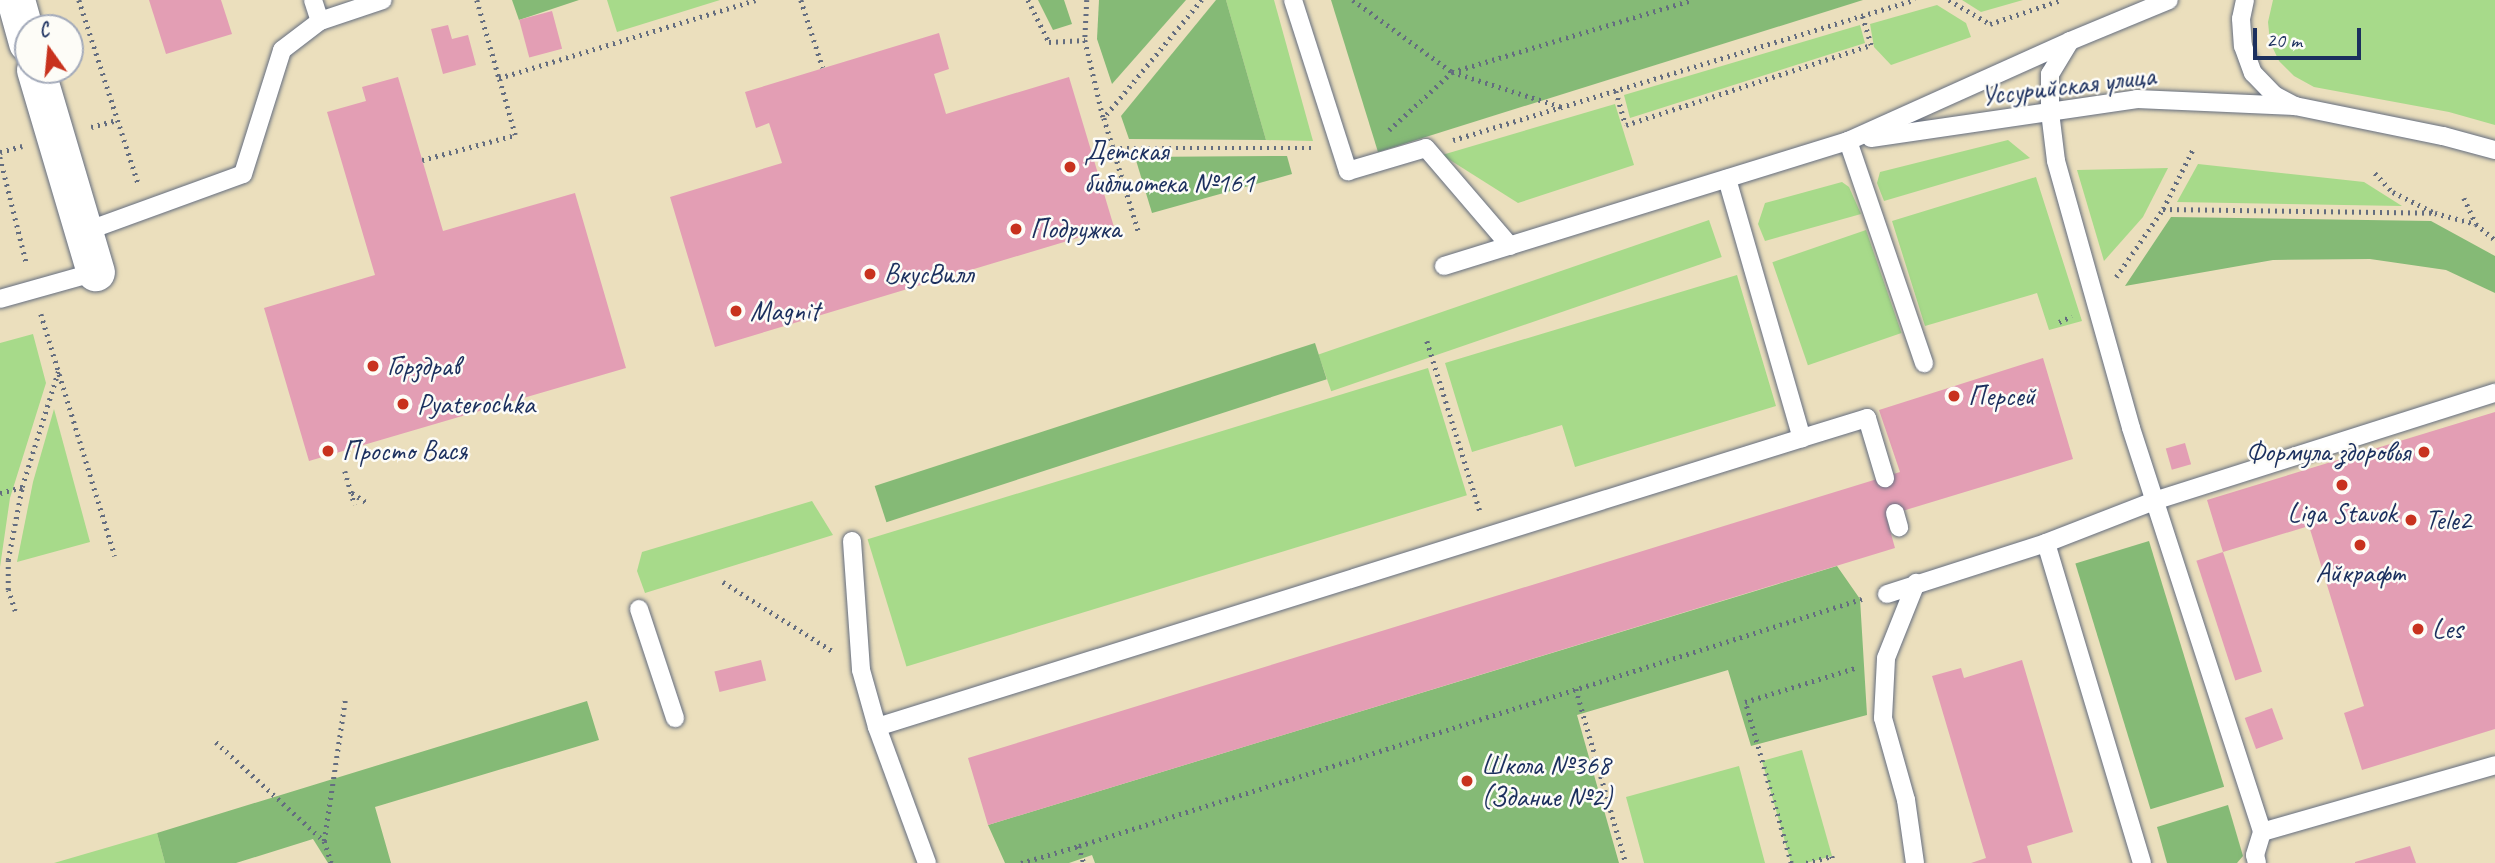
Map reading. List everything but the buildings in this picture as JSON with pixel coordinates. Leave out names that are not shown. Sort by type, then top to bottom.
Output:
[{"type":"street","points":[[40,84],[96,272]]},
{"type":"lane","points":[[313,0],[320,21]]},
{"type":"lane","points":[[84,232],[243,174],[282,50],[320,21],[383,0]]},
{"type":"lane","points":[[1293,0],[1348,171],[1426,148],[1510,246]]},
{"type":"lane","name":"Уссурийская улица","points":[[1444,266],[1848,141],[2070,41],[2169,0]]},
{"type":"lane","points":[[2245,0],[2241,19],[2243,46],[2253,73],[2274,94],[2295,106],[2443,136],[2495,150]]},
{"type":"lane","points":[[2070,41],[2050,74],[2050,112],[2056,161],[2131,428],[2157,500],[2262,832],[2255,855],[2257,863]]},
{"type":"lane","name":"Уссурийская улица","points":[[1848,141],[2137,99],[2295,106]]},
{"type":"lane","points":[[1848,141],[1924,363]]},
{"type":"lane","points":[[1727,179],[1802,438]]},
{"type":"lane","points":[[0,299],[96,272]]},
{"type":"lane","points":[[1887,594],[2046,543],[2157,500],[2495,393]]},
{"type":"lane","points":[[877,727],[1867,418],[1885,478]]},
{"type":"lane","points":[[852,541],[861,670],[877,727],[927,863]]},
{"type":"lane","points":[[2046,543],[2142,863]]},
{"type":"lane","points":[[1915,863],[1906,800],[1884,718],[1886,658],[1916,583]]},
{"type":"lane","points":[[639,609],[675,718]]},
{"type":"lane","points":[[2262,832],[2495,765]]},
{"type":"path","points":[[79,0],[147,208]]},
{"type":"path","points":[[422,160],[515,135],[477,0]]},
{"type":"path","points":[[499,78],[755,0]]},
{"type":"path","points":[[801,0],[823,68]]},
{"type":"path","points":[[1028,0],[1049,42],[1085,40]]},
{"type":"path","points":[[1087,0],[1085,40],[1104,118],[1139,233]]},
{"type":"path","points":[[1104,118],[1202,0]]},
{"type":"path","points":[[1353,0],[1452,72],[1563,107]]},
{"type":"path","points":[[1387,132],[1452,72],[1692,0]]},
{"type":"path","points":[[1426,148],[1915,0]]},
{"type":"path","points":[[1948,0],[1990,24],[2061,0]]},
{"type":"path","points":[[1616,91],[1626,125],[1871,46],[1862,16]]},
{"type":"path","points":[[1113,148],[1320,148]]},
{"type":"path","points":[[2059,322],[2096,306],[2164,209],[2193,149]]},
{"type":"path","points":[[0,157],[33,289],[115,556]]},
{"type":"path","points":[[2375,173],[2393,191],[2435,213],[2476,224],[2495,240]]},
{"type":"path","points":[[2464,198],[2476,224]]},
{"type":"path","points":[[2164,209],[2435,213]]},
{"type":"path","points":[[1427,341],[1488,536]]},
{"type":"path","points":[[15,611],[8,590],[8,560],[22,487],[58,370]]},
{"type":"path","points":[[345,471],[355,505]]},
{"type":"path","points":[[0,493],[22,487]]},
{"type":"path","points":[[351,493],[366,502]]},
{"type":"path","points":[[723,582],[861,670]]},
{"type":"path","points":[[1021,863],[1887,594]]},
{"type":"path","points":[[1791,863],[1745,702],[1886,658]]},
{"type":"path","points":[[1576,690],[1626,863]]},
{"type":"path","points":[[331,863],[324,841],[345,701]]},
{"type":"path","points":[[216,742],[324,841]]},
{"type":"path","points":[[1079,846],[1084,863]]},
{"type":"path","points":[[1806,863],[1832,856],[1834,863]]},
{"type":"green space","points":[[512,0],[579,0],[519,20]]},
{"type":"green space","points":[[607,0],[720,0],[617,32]]},
{"type":"green space","points":[[1038,0],[1064,0],[1072,24],[1053,30]]},
{"type":"green space","points":[[1099,0],[1186,0],[1112,84],[1097,39]]},
{"type":"green space","points":[[1216,0],[1226,0],[1266,140],[1129,139],[1121,116]]},
{"type":"green space","points":[[1226,0],[1274,0],[1313,141],[1266,140]]},
{"type":"green space","points":[[1331,0],[1863,0],[1378,152]]},
{"type":"green space","points":[[1962,0],[2023,0],[1981,12]]},
{"type":"green space","points":[[2273,0],[2495,0],[2495,125],[2449,112],[2314,87],[2294,76],[2279,61],[2270,42],[2268,22]]},
{"type":"green space","points":[[1937,5],[1966,23],[1971,37],[1891,65],[1874,47],[1870,24]]},
{"type":"green space","points":[[1860,25],[1865,43],[1630,118],[1624,95]]},
{"type":"green space","points":[[1615,104],[1634,165],[1518,203],[1442,155]]},
{"type":"green space","points":[[2008,140],[2030,158],[1884,201],[1877,183],[1880,172]]},
{"type":"green space","points":[[1287,156],[1292,174],[1152,213],[1135,157]]},
{"type":"green space","points":[[2198,164],[2364,182],[2402,206],[2177,202]]},
{"type":"green space","points":[[2168,168],[2143,217],[2104,261],[2077,170]]},
{"type":"green space","points":[[2036,177],[2082,321],[2049,330],[2037,293],[1925,326],[1892,221]]},
{"type":"green space","points":[[1842,182],[1849,187],[1861,214],[1765,241],[1758,224],[1765,203]]},
{"type":"green space","points":[[2171,217],[2431,221],[2495,256],[2495,293],[2446,270],[2370,259],[2273,260],[2125,286]]},
{"type":"green space","points":[[1709,220],[1722,257],[1331,391],[1319,354]]},
{"type":"green space","points":[[1866,230],[1901,333],[1808,365],[1772,262]]},
{"type":"green space","points":[[1737,275],[1776,406],[1575,467],[1562,425],[1472,452],[1445,363]]},
{"type":"green space","points":[[33,334],[46,383],[10,498],[0,567],[0,343]]},
{"type":"green space","points":[[1315,343],[1327,379],[886,522],[875,486]]},
{"type":"green space","points":[[1428,368],[1467,495],[906,667],[868,539]]},
{"type":"green space","points":[[54,409],[90,542],[17,562],[33,482]]},
{"type":"green space","points":[[812,501],[833,535],[645,593],[637,571],[642,552]]},
{"type":"green space","points":[[2149,541],[2224,787],[2151,809],[2075,564]]},
{"type":"green space","points":[[1837,566],[1860,599],[1867,715],[1751,746],[1728,670],[1577,715],[1619,863],[1095,863],[1092,855],[1069,863],[1005,863],[988,825]]},
{"type":"green space","points":[[587,701],[599,740],[375,807],[391,863],[328,863],[313,839],[236,863],[165,863],[157,833]]},
{"type":"green space","points":[[1802,750],[1832,856],[1806,863],[1791,863],[1762,761]]},
{"type":"green space","points":[[1739,766],[1765,863],[1644,863],[1626,797]]},
{"type":"green space","points":[[2228,805],[2243,856],[2237,863],[2167,863],[2157,827]]},
{"type":"green space","points":[[157,833],[165,863],[54,863]]},
{"type":"place","name":"Детская библиотека №161","points":[[1070,167]]},
{"type":"place","name":"Подружка","points":[[1016,229]]},
{"type":"place","name":"ВкусВилл","points":[[870,274]]},
{"type":"place","name":"Magnit","points":[[736,311]]},
{"type":"place","name":"Горздрав","points":[[373,366]]},
{"type":"place","name":"Персей","points":[[1954,396]]},
{"type":"place","name":"Pyaterochka","points":[[403,404]]},
{"type":"place","name":"Просто Вася","points":[[328,451]]},
{"type":"place","name":"Формула здоровья","points":[[2424,452]]},
{"type":"place","name":"Liga Stavok","points":[[2342,485]]},
{"type":"place","name":"Tele2","points":[[2411,520]]},
{"type":"place","name":"Айкрафт","points":[[2360,545]]},
{"type":"place","name":"Les","points":[[2418,629]]},
{"type":"place","name":"Школа №368 (Здание №2)","points":[[1467,781]]}]
